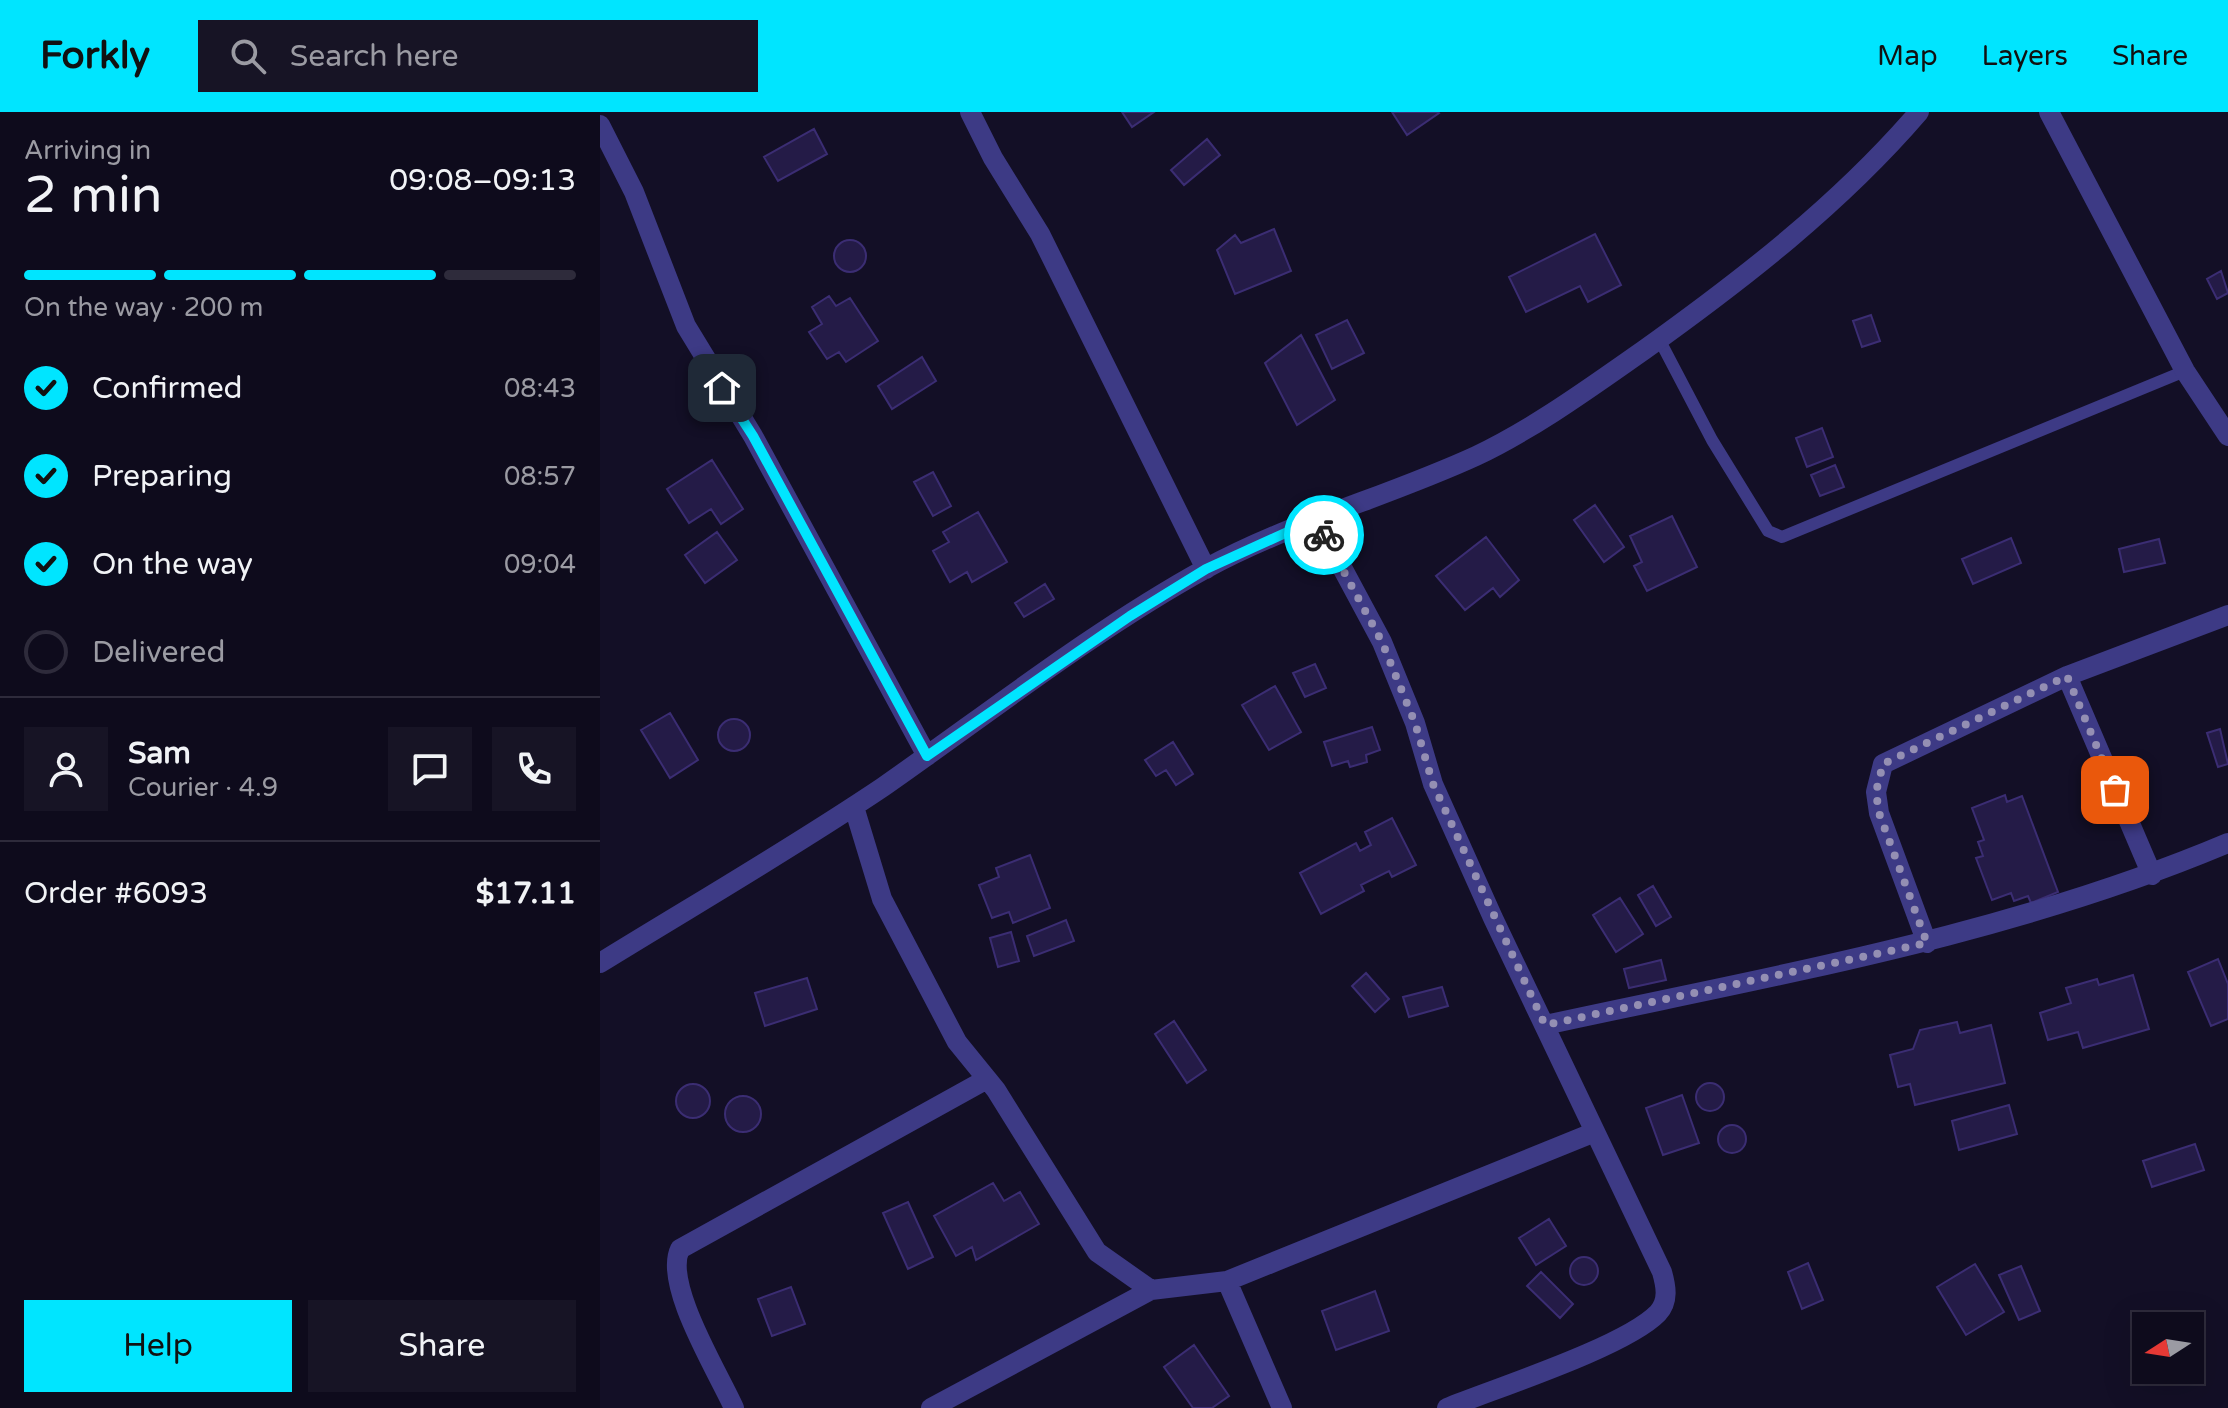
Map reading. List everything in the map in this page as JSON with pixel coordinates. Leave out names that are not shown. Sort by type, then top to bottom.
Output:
[{"type":"street","points":[[970,112],[993,158],[1040,234],[1206,569]]},
{"type":"street","points":[[600,963],[854,807],[1130,616],[1206,569],[1316,519],[1381,497],[1480,454],[1593,386],[1780,250],[1881,156],[1919,112]]},
{"type":"street","points":[[2049,112],[2185,371],[2228,436]]},
{"type":"street","points":[[600,125],[634,192],[686,326],[753,436],[927,756]]},
{"type":"street","points":[[1316,519],[1382,642],[1415,723],[1433,784],[1662,1272],[1666,1287],[1664,1303],[1645,1323],[1494,1400],[1447,1408]]},
{"type":"street","points":[[1927,943],[1879,813],[1876,792],[1883,764],[2067,676],[2228,615]]},
{"type":"street","points":[[2067,676],[2152,875]]},
{"type":"street","points":[[854,807],[882,899],[957,1042],[987,1079],[1097,1252],[1151,1290]]},
{"type":"street","points":[[1545,1025],[1927,943],[2152,875],[2228,843]]},
{"type":"street","points":[[734,1408],[677,1285],[675,1259],[680,1249],[987,1079]]},
{"type":"street","points":[[931,1408],[1151,1290],[1227,1281],[1595,1132]]},
{"type":"street","points":[[1227,1281],[1282,1408]]},
{"type":"lane","points":[[1659,339],[1712,440],[1768,531],[1782,537],[2185,371]]},
{"type":"building","points":[[1122,112],[1154,112],[1132,127]]},
{"type":"building","points":[[1392,112],[1438,112],[1439,113],[1407,135]]},
{"type":"building","points":[[814,129],[827,154],[778,181],[764,157]]},
{"type":"building","points":[[1207,139],[1220,155],[1184,185],[1171,170]]},
{"type":"building","points":[[1274,229],[1291,271],[1235,294],[1217,250],[1235,235],[1241,243]]},
{"type":"building","points":[[1595,234],[1621,285],[1588,302],[1580,286],[1526,312],[1509,277]]},
{"type":"building","points":[[850,240],[861,245],[866,256],[861,267],[850,272],[839,267],[834,256],[839,245]]},
{"type":"building","points":[[2221,271],[2228,293],[2217,299],[2207,279]]},
{"type":"building","points":[[829,296],[836,306],[850,298],[878,341],[846,362],[839,352],[827,359],[809,332],[822,324],[812,307]]},
{"type":"building","points":[[1871,315],[1880,341],[1862,347],[1853,321]]},
{"type":"building","points":[[1347,320],[1364,353],[1332,369],[1316,335]]},
{"type":"building","points":[[1301,335],[1335,400],[1297,425],[1265,363]]},
{"type":"building","points":[[922,357],[936,381],[892,409],[878,386]]},
{"type":"building","points":[[1822,428],[1833,457],[1807,467],[1796,438]]},
{"type":"building","points":[[712,460],[743,509],[721,524],[711,509],[689,523],[667,489]]},
{"type":"building","points":[[1835,465],[1844,487],[1820,496],[1811,475]]},
{"type":"building","points":[[933,472],[951,506],[933,516],[914,482]]},
{"type":"building","points":[[1595,505],[1624,547],[1604,562],[1574,520]]},
{"type":"building","points":[[978,512],[1007,562],[972,582],[967,572],[950,582],[933,551],[949,542],[943,532]]},
{"type":"building","points":[[1672,516],[1697,567],[1647,591],[1634,566],[1642,562],[1630,536]]},
{"type":"building","points":[[717,532],[737,560],[705,583],[685,555]]},
{"type":"building","points":[[1486,537],[1519,580],[1500,597],[1493,588],[1465,610],[1436,576]]},
{"type":"building","points":[[2011,538],[2021,563],[1973,584],[1962,559]]},
{"type":"building","points":[[2159,539],[2165,563],[2124,572],[2119,549]]},
{"type":"building","points":[[1045,584],[1054,599],[1024,617],[1015,603]]},
{"type":"building","points":[[1315,664],[1326,688],[1305,697],[1293,673]]},
{"type":"building","points":[[1275,686],[1301,732],[1269,750],[1242,705]]},
{"type":"building","points":[[670,713],[698,760],[670,778],[641,730]]},
{"type":"building","points":[[734,719],[745,724],[750,735],[745,746],[734,751],[723,746],[718,735],[723,724]]},
{"type":"building","points":[[1372,727],[1380,750],[1366,755],[1367,762],[1350,767],[1348,761],[1332,766],[1324,742]]},
{"type":"building","points":[[2220,729],[2228,764],[2218,767],[2207,733]]},
{"type":"building","points":[[1173,742],[1193,774],[1176,785],[1166,770],[1156,776],[1145,760]]},
{"type":"building","points":[[2005,795],[2007,802],[2022,796],[2058,892],[2031,903],[2028,896],[2014,901],[2011,893],[1992,900],[1976,858],[1983,856],[1978,842],[1984,840],[1972,808]]},
{"type":"building","points":[[1392,818],[1416,865],[1392,877],[1389,871],[1361,885],[1364,891],[1321,914],[1300,873],[1356,843],[1360,851],[1371,845],[1365,832]]},
{"type":"building","points":[[1030,855],[1050,908],[1013,923],[1009,912],[992,918],[979,885],[999,877],[996,868]]},
{"type":"building","points":[[1653,886],[1671,917],[1656,926],[1638,895]]},
{"type":"building","points":[[1620,898],[1643,934],[1616,952],[1593,915]]},
{"type":"building","points":[[1066,920],[1074,941],[1034,956],[1027,936]]},
{"type":"building","points":[[1011,932],[1019,961],[998,967],[990,938]]},
{"type":"building","points":[[2218,959],[2228,984],[2228,1019],[2211,1026],[2188,972]]},
{"type":"building","points":[[1661,960],[1666,980],[1629,988],[1624,969]]},
{"type":"building","points":[[1366,973],[1389,999],[1375,1012],[1352,986]]},
{"type":"building","points":[[2133,975],[2149,1029],[2083,1048],[2078,1032],[2048,1040],[2040,1013],[2071,1003],[2066,988],[2097,979],[2099,985]]},
{"type":"building","points":[[807,978],[817,1009],[765,1026],[755,993]]},
{"type":"building","points":[[1442,987],[1448,1006],[1409,1017],[1403,997]]},
{"type":"building","points":[[1174,1021],[1206,1070],[1187,1083],[1155,1034]]},
{"type":"building","points":[[1957,1022],[1960,1033],[1991,1025],[2005,1083],[1915,1105],[1910,1084],[1898,1087],[1890,1055],[1913,1049],[1920,1030]]},
{"type":"building","points":[[1710,1083],[1720,1087],[1724,1097],[1720,1107],[1710,1111],[1700,1107],[1696,1097],[1700,1087]]},
{"type":"building","points":[[693,1084],[705,1089],[710,1101],[705,1113],[693,1118],[681,1113],[676,1101],[681,1089]]},
{"type":"building","points":[[1682,1095],[1699,1143],[1663,1155],[1646,1108]]},
{"type":"building","points":[[743,1096],[756,1101],[761,1114],[756,1127],[743,1132],[730,1127],[725,1114],[730,1101]]},
{"type":"building","points":[[2009,1105],[2017,1134],[1959,1150],[1952,1121]]},
{"type":"building","points":[[1732,1125],[1742,1129],[1746,1139],[1742,1149],[1732,1153],[1722,1149],[1718,1139],[1722,1129]]},
{"type":"building","points":[[2195,1144],[2204,1170],[2152,1187],[2143,1161]]},
{"type":"building","points":[[993,1183],[1004,1201],[1020,1192],[1039,1224],[976,1260],[972,1247],[956,1256],[934,1216]]},
{"type":"building","points":[[908,1202],[933,1257],[908,1269],[883,1213]]},
{"type":"building","points":[[1549,1219],[1566,1246],[1536,1265],[1519,1238]]},
{"type":"building","points":[[1584,1257],[1594,1261],[1598,1271],[1594,1281],[1584,1285],[1574,1281],[1570,1271],[1574,1261]]},
{"type":"building","points":[[1808,1263],[1823,1300],[1802,1309],[1788,1272]]},
{"type":"building","points":[[1975,1264],[2004,1312],[1966,1335],[1937,1287]]},
{"type":"building","points":[[2021,1266],[2040,1311],[2019,1320],[1999,1275]]},
{"type":"building","points":[[1541,1272],[1573,1304],[1560,1318],[1527,1286]]},
{"type":"building","points":[[791,1287],[805,1324],[772,1336],[758,1299]]},
{"type":"building","points":[[1375,1291],[1389,1331],[1336,1350],[1322,1311]]},
{"type":"building","points":[[1194,1345],[1229,1396],[1212,1408],[1193,1408],[1164,1367]]},
{"type":"way so far","points":[[1324,535],[1382,642],[1415,723],[1433,784],[1545,1025],[1927,943],[1886,836],[1876,801],[1883,764],[1908,749],[2067,676],[2115,790]]},
{"type":"route","points":[[722,388],[753,436],[927,756],[1130,616],[1206,569],[1316,519],[1324,535]]}]
